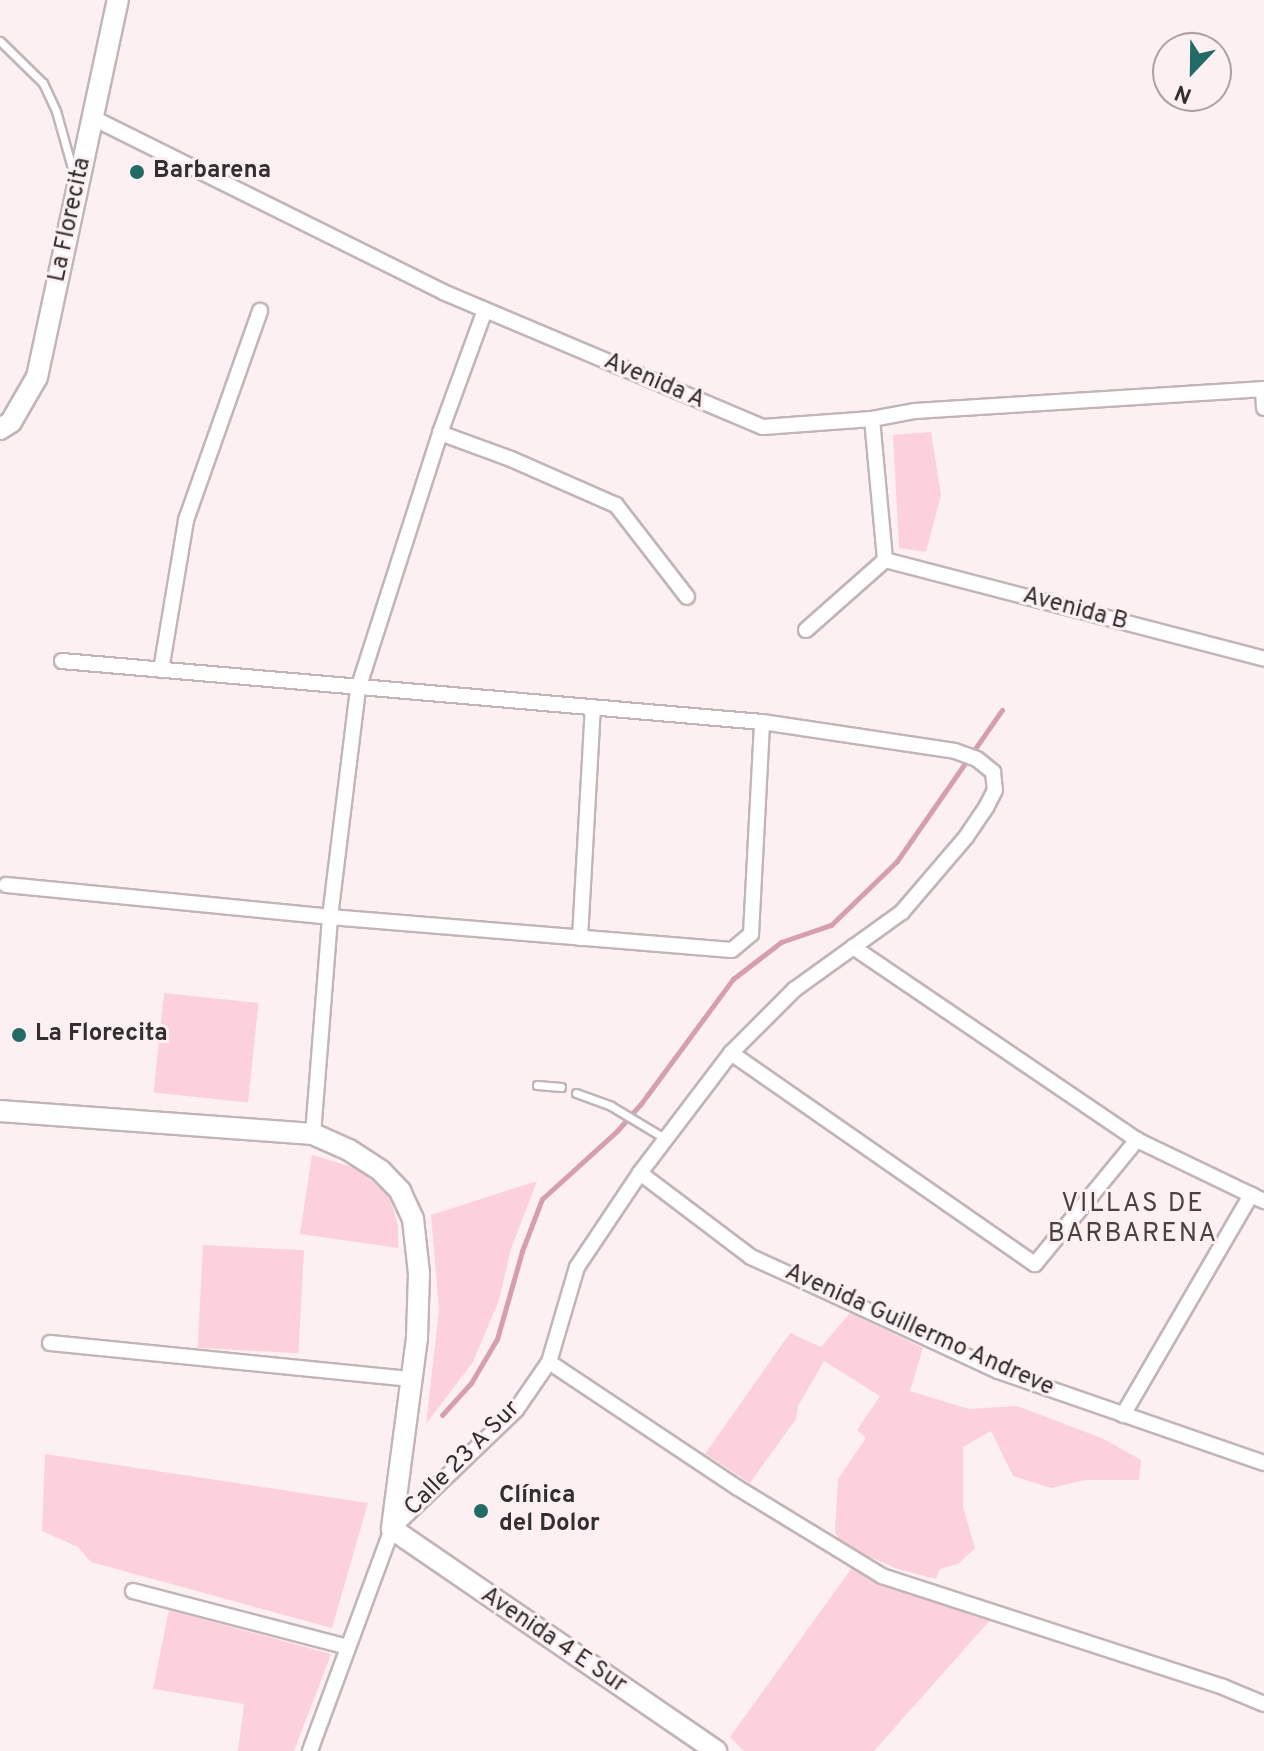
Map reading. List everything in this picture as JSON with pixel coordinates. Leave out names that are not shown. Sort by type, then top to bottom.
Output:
[{"type":"street","name":"La Florecita","points":[[0,429],[11,422],[37,377],[118,0]]},
{"type":"street","name":"Avenida A","points":[[93,118],[485,310],[763,427],[872,419],[915,411],[1263,389]]},
{"type":"street","points":[[313,1134],[330,917],[358,689],[440,433],[485,310]]},
{"type":"street","points":[[161,670],[186,520],[260,311]]},
{"type":"street","points":[[1263,389],[1264,408]]},
{"type":"street","points":[[806,630],[885,560],[872,419]]},
{"type":"street","points":[[440,433],[511,459],[616,505],[687,597]]},
{"type":"street","name":"Avenida B","points":[[885,560],[1264,659]]},
{"type":"street","points":[[6,885],[723,951],[746,941],[751,934],[762,722],[62,661]]},
{"type":"street","points":[[580,938],[593,708]]},
{"type":"street","name":"Calle 23 A Sur","points":[[310,1751],[392,1529],[516,1410],[549,1362],[577,1267],[640,1173],[668,1141],[731,1053],[794,990],[902,912],[966,837],[995,790],[993,772],[977,759],[955,751],[762,722]]},
{"type":"street","points":[[853,947],[1137,1140],[1258,1198],[1123,1415]]},
{"type":"street","points":[[731,1053],[1035,1264],[1137,1140]]},
{"type":"street","points":[[0,1111],[313,1134],[349,1150],[381,1171],[400,1191],[413,1219],[419,1273],[412,1379],[392,1529]]},
{"type":"street","name":"Avenida Guillermo Andreve","points":[[640,1173],[751,1257],[998,1371],[1264,1463]]},
{"type":"street","points":[[50,1343],[412,1379]]},
{"type":"street","points":[[549,1362],[738,1488],[882,1576],[1209,1682],[1264,1704]]},
{"type":"street","name":"Avenida 4 E Sur","points":[[392,1529],[716,1751]]},
{"type":"street","points":[[133,1591],[348,1647]]},
{"type":"lane","points":[[0,41],[43,83],[56,111],[78,188]]},
{"type":"lane","points":[[537,1085],[561,1087]]},
{"type":"lane","points":[[576,1093],[611,1106],[668,1141]]},
{"type":"shaded area","points":[[931,432],[941,495],[926,552],[899,548],[893,435]]},
{"type":"shaded area","points":[[164,993],[258,1003],[248,1102],[154,1092]]},
{"type":"shaded area","points":[[312,1155],[359,1169],[390,1198],[398,1225],[398,1248],[300,1234]]},
{"type":"shaded area","points":[[537,1181],[511,1249],[499,1300],[473,1362],[426,1424],[439,1310],[431,1215]]},
{"type":"shaded area","points":[[203,1245],[304,1250],[298,1353],[198,1348]]},
{"type":"shaded area","points":[[850,1313],[923,1348],[910,1391],[969,1409],[1017,1406],[1104,1439],[1141,1460],[1139,1480],[1085,1480],[1051,1488],[1013,1476],[991,1431],[963,1447],[963,1507],[975,1548],[958,1564],[940,1569],[936,1579],[898,1569],[842,1545],[835,1532],[838,1479],[866,1438],[857,1430],[880,1396],[824,1361],[798,1406],[796,1419],[750,1483],[705,1454],[790,1333],[821,1347]]},
{"type":"shaded area","points":[[45,1454],[368,1503],[332,1628],[91,1562],[78,1547],[42,1531]]},
{"type":"shaded area","points":[[854,1565],[886,1587],[992,1618],[874,1751],[744,1751],[730,1737]]},
{"type":"shaded area","points":[[169,1610],[331,1654],[294,1751],[238,1751],[244,1704],[153,1689]]},
{"type":"waterway","points":[[442,1415],[471,1383],[497,1339],[522,1251],[542,1199],[617,1131],[640,1105],[733,979],[781,942],[831,925],[897,861],[1002,710]]},
{"type":"place","name":"Barbarena","points":[[137,172]]},
{"type":"place","name":"La Florecita","points":[[19,1035]]},
{"type":"place","name":"Clínica del Dolor","points":[[481,1511]]},
{"type":"district","name":"VILLAS DE BARBARENA","points":[[1133,1220]]}]
